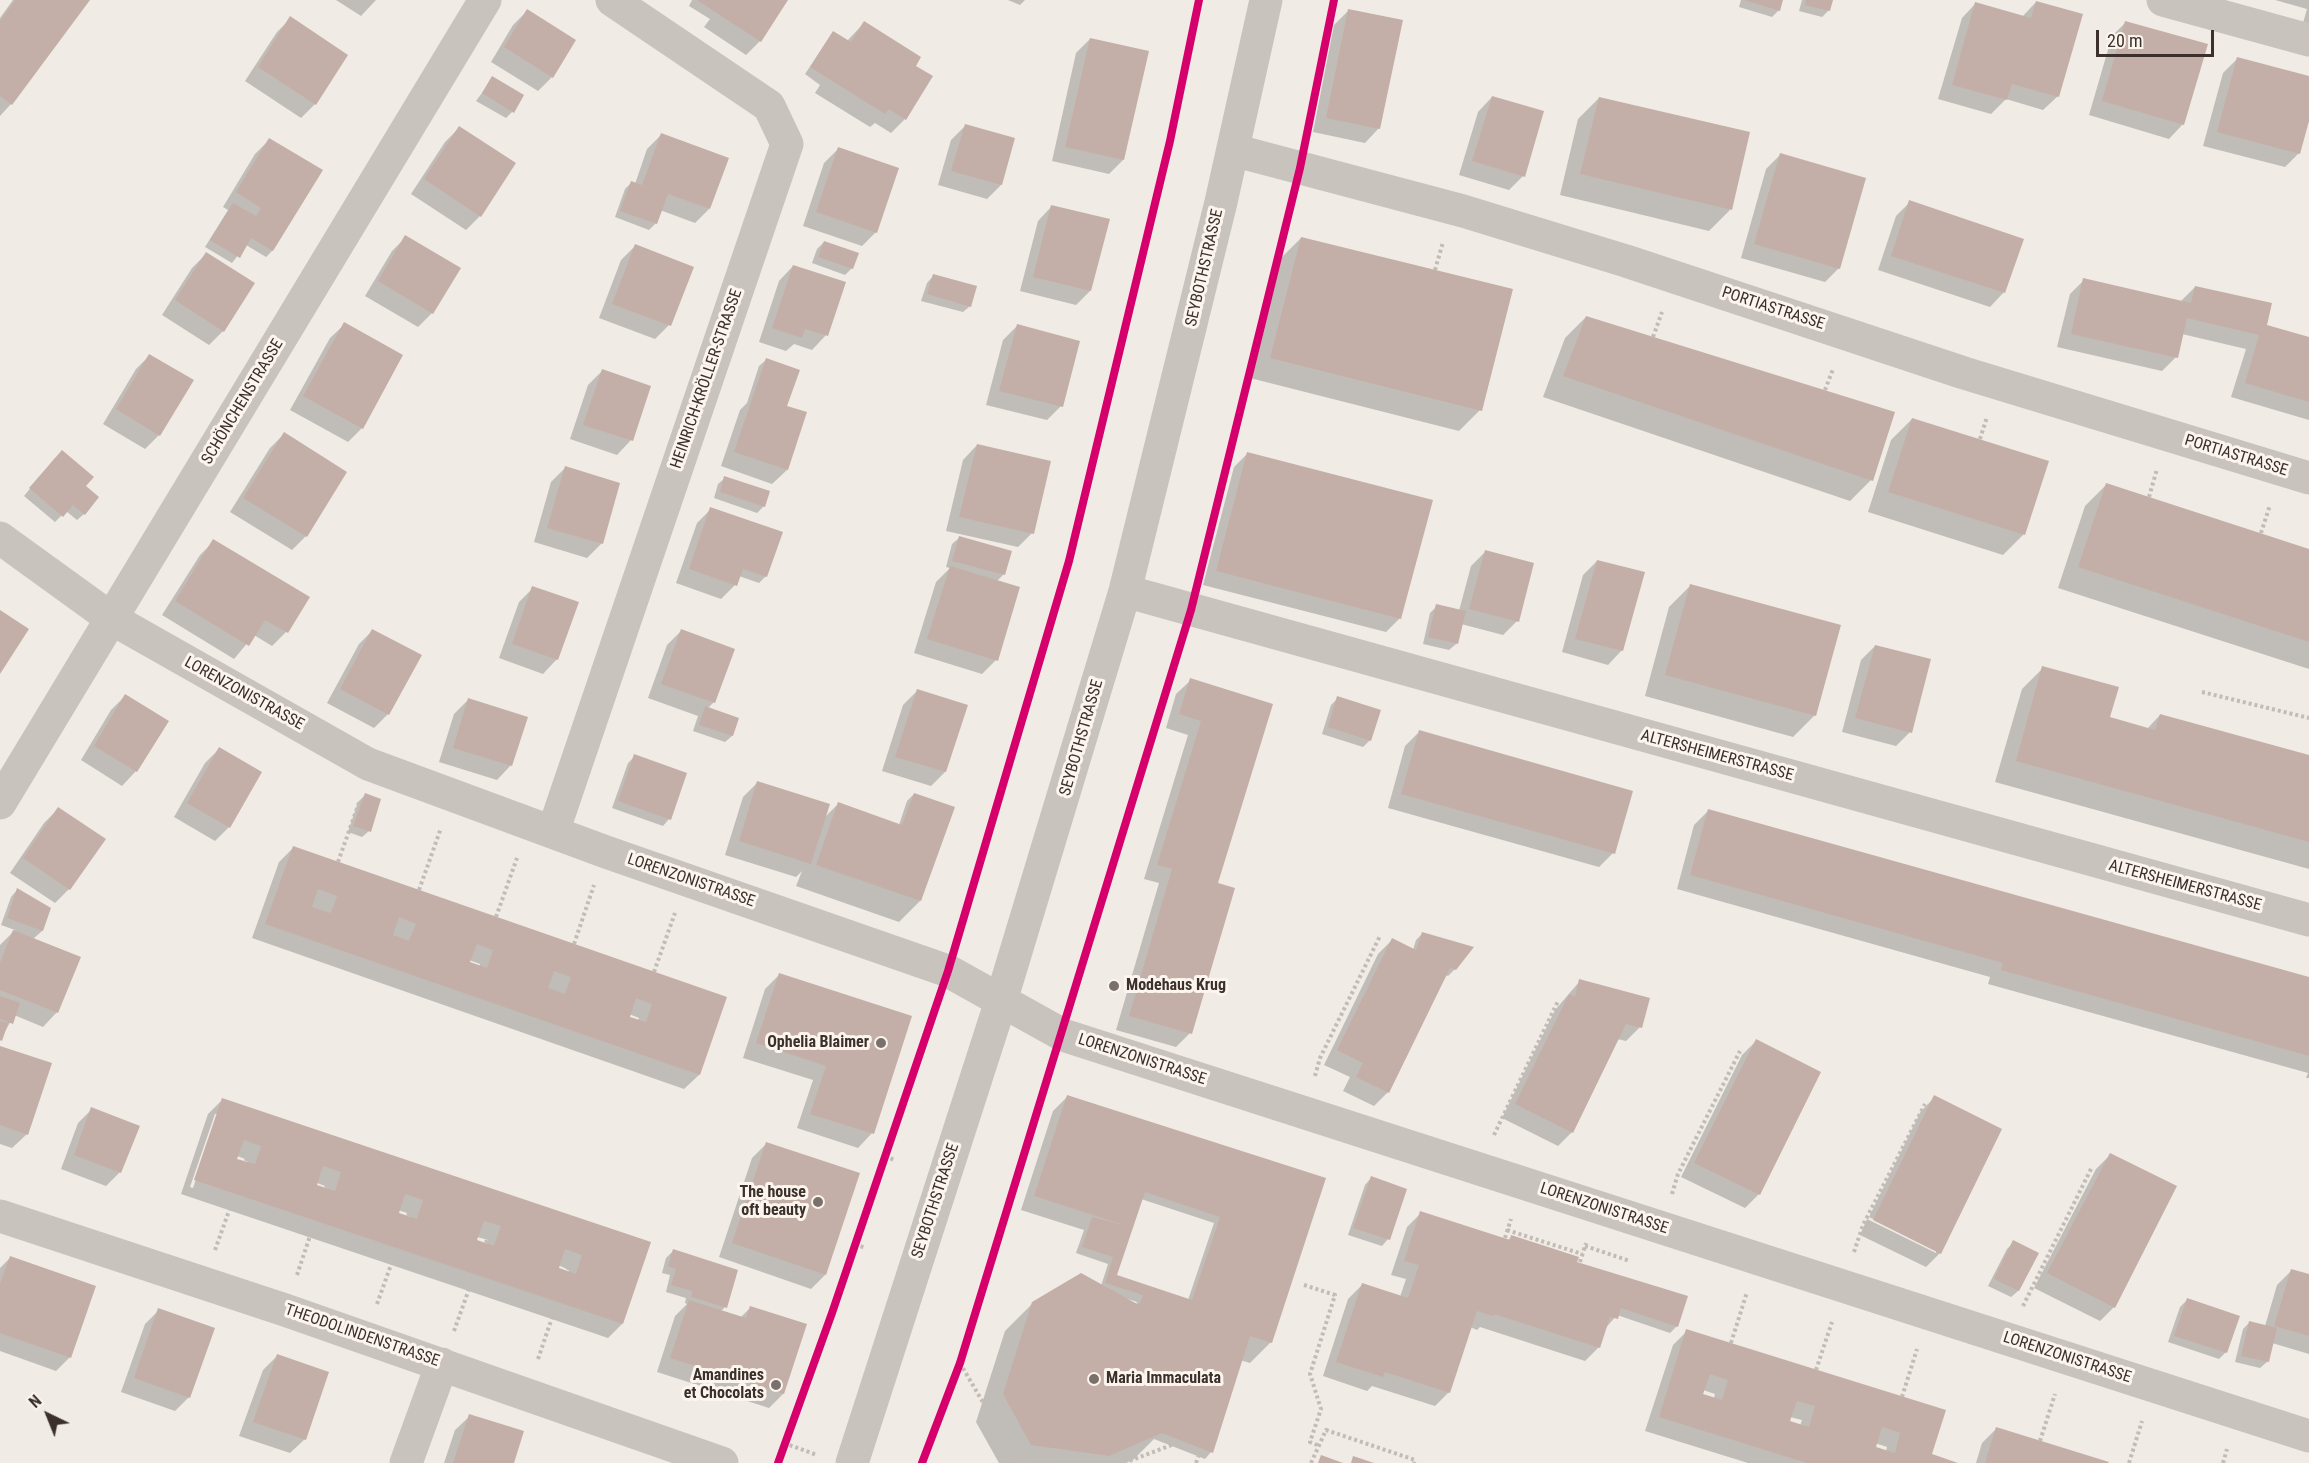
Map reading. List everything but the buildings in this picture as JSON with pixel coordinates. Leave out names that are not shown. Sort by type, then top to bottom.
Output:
[{"type":"street","name":"SCHÖNCHENSTRASSE","points":[[0,803],[484,0]]},
{"type":"street","name":"HEINRICH-KRÖLLER-STRASSE","points":[[541,828],[787,144],[769,106],[612,0]]},
{"type":"street","name":"SEYBOTHSTRASSE","points":[[839,1461],[1001,1001],[1125,591],[1233,150],[1266,0]]},
{"type":"street","points":[[2163,0],[2309,40]]},
{"type":"street","name":"PORTIASTRASSE","points":[[1233,150],[1463,211],[1626,261],[1964,373],[2309,478]]},
{"type":"street","name":"LORENZONISTRASSE","points":[[0,538],[112,620],[372,765],[606,852],[948,971],[1063,1035],[2309,1436]]},
{"type":"street","name":"ALTERSHEIMERSTRASSE","points":[[1125,591],[2309,920]]},
{"type":"street","name":"THEODOLINDENSTRASSE","points":[[0,1216],[285,1310],[722,1463]]},
{"type":"street","points":[[406,1463],[442,1364]]},
{"type":"path","points":[[2202,692],[2309,718]]},
{"type":"path","points":[[338,861],[372,765]]},
{"type":"path","points":[[419,890],[452,795]]},
{"type":"path","points":[[496,917],[541,828]]},
{"type":"path","points":[[574,944],[606,852]]},
{"type":"path","points":[[654,972],[687,879]]},
{"type":"path","points":[[324,901],[327,893]]},
{"type":"path","points":[[405,929],[408,921]]},
{"type":"path","points":[[1303,1112],[1320,1059],[1380,936]]},
{"type":"path","points":[[482,956],[485,947]]},
{"type":"path","points":[[560,983],[563,974]]},
{"type":"path","points":[[641,1010],[644,1000]]},
{"type":"path","points":[[1482,1170],[1496,1129],[1558,1001]]},
{"type":"path","points":[[1662,1228],[1678,1174],[1740,1051]]},
{"type":"path","points":[[1816,1370],[1863,1225],[1924,1104]]},
{"type":"path","points":[[246,1161],[249,1153]]},
{"type":"path","points":[[885,1156],[894,1160]]},
{"type":"path","points":[[2007,1339],[2092,1167]]},
{"type":"path","points":[[326,1188],[329,1180]]},
{"type":"path","points":[[203,1283],[235,1194]]},
{"type":"path","points":[[408,1216],[411,1207]]},
{"type":"path","points":[[285,1310],[315,1221]]},
{"type":"path","points":[[1507,1230],[1582,1254]]},
{"type":"path","points":[[486,1243],[489,1234]]},
{"type":"path","points":[[855,1244],[865,1248]]},
{"type":"path","points":[[1585,1246],[1630,1261]]},
{"type":"path","points":[[365,1338],[397,1248]]},
{"type":"path","points":[[1731,1343],[1758,1259]]},
{"type":"path","points":[[568,1270],[570,1262]]},
{"type":"path","points":[[442,1364],[474,1275]]},
{"type":"path","points":[[1304,1285],[1335,1295],[1310,1374],[1321,1409],[1310,1443],[1317,1445]]},
{"type":"path","points":[[526,1393],[556,1303]]},
{"type":"path","points":[[1902,1397],[1928,1313]]},
{"type":"path","points":[[2040,1441],[2066,1358]]},
{"type":"path","points":[[960,1363],[1015,1461],[1056,1463]]},
{"type":"path","points":[[1717,1387],[1721,1378]]},
{"type":"path","points":[[2128,1463],[2153,1386]]},
{"type":"path","points":[[1803,1413],[1806,1403]]},
{"type":"path","points":[[1311,1463],[1317,1445],[1326,1430],[1415,1460],[1414,1463]]},
{"type":"path","points":[[1888,1440],[1892,1430]]},
{"type":"path","points":[[1124,1463],[1177,1442],[1200,1452],[1196,1463]]},
{"type":"path","points":[[784,1443],[839,1461]]},
{"type":"cycle path","points":[[778,1463],[832,1313],[948,971],[1069,561],[1170,141],[1199,0]]},
{"type":"cycle path","points":[[922,1463],[960,1363],[1191,610],[1300,168],[1334,0]]},
{"type":"place","name":"Modehaus Krug","points":[[1114,986]]},
{"type":"place","name":"Ophelia Blaimer","points":[[881,1043]]},
{"type":"place","name":"The house oft beauty","points":[[818,1202]]},
{"type":"place","name":"Maria Immaculata","points":[[1094,1379]]},
{"type":"place","name":"Amandines et Chocolats","points":[[776,1385]]}]
